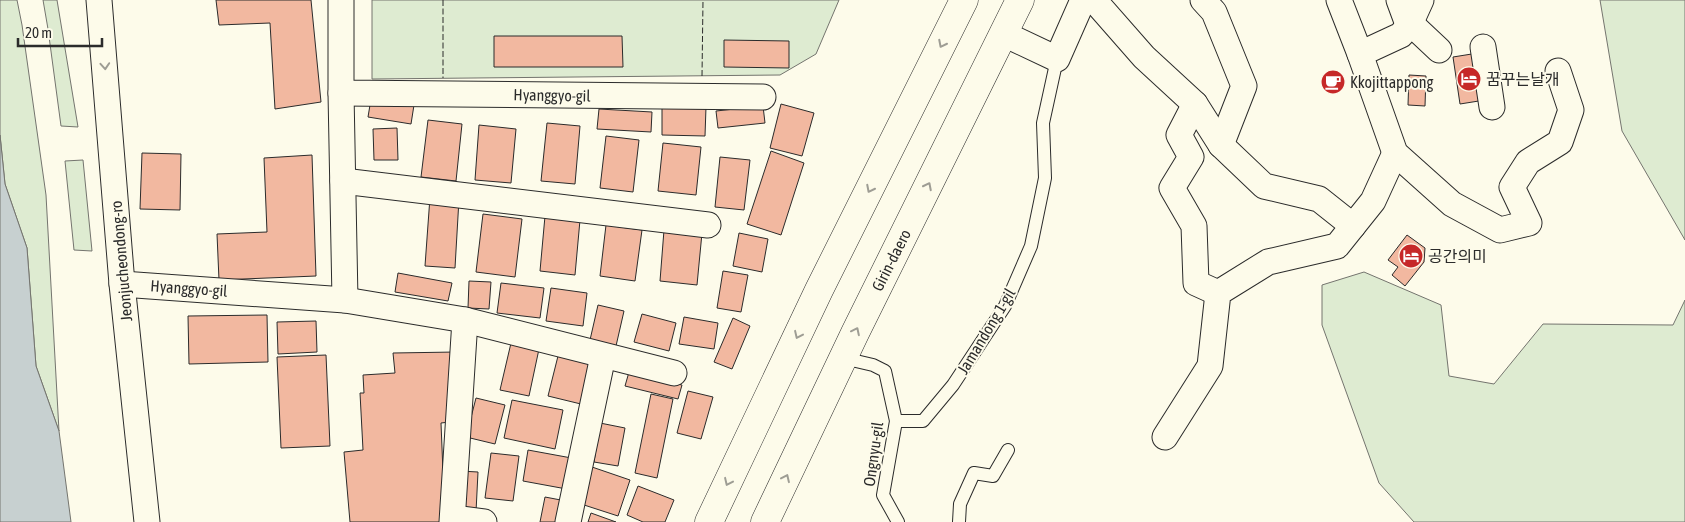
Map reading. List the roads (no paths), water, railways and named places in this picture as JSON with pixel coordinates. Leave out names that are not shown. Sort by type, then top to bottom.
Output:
[{"type":"street","name":"Jeonjucheondong-ro","points":[[100,0],[122,284],[147,522]]},
{"type":"street","points":[[341,0],[345,300]]},
{"type":"street","points":[[709,522],[819,290],[964,0]]},
{"type":"street","name":"Girin-daero","points":[[765,522],[843,358],[1020,0]]},
{"type":"street","name":"Jamandong 1-gil","points":[[1057,59],[1083,0]]},
{"type":"street","points":[[1094,0],[1144,57],[1195,104],[1220,145],[1264,186],[1319,199],[1353,226]]},
{"type":"street","points":[[1204,0],[1214,12],[1244,86],[1220,145]]},
{"type":"street","points":[[1339,0],[1395,153],[1452,204],[1500,230],[1529,223],[1512,187],[1528,162],[1560,142],[1571,110],[1558,71]]},
{"type":"street","points":[[1399,0],[1406,18],[1416,11]]},
{"type":"street","points":[[1360,54],[1401,35],[1416,11]]},
{"type":"street","points":[[1416,11],[1439,50]]},
{"type":"street","points":[[1004,34],[1057,59]]},
{"type":"street","points":[[1483,47],[1492,107]]},
{"type":"street","name":"Hyanggyo-gil","points":[[341,92],[763,97]]},
{"type":"street","points":[[1195,104],[1179,135],[1191,157],[1172,188],[1194,226],[1196,283],[1218,292]]},
{"type":"street","points":[[1218,292],[1268,262],[1337,246],[1373,201],[1395,153]]},
{"type":"street","points":[[343,181],[708,225]]},
{"type":"street","name":"Hyanggyo-gil","points":[[122,284],[345,300],[465,320],[603,356],[674,372]]},
{"type":"street","points":[[1165,437],[1210,366],[1218,292]]},
{"type":"street","points":[[465,320],[452,520],[484,522]]},
{"type":"street","points":[[568,522],[603,356]]},
{"type":"lane","name":"Jamandong 1-gil","points":[[896,421],[923,421],[953,385],[1005,306],[1031,246],[1044,178],[1043,123],[1057,59]]},
{"type":"lane","name":"Ongnyu-gil","points":[[843,358],[885,371],[896,421],[884,495],[898,522]]},
{"type":"lane","points":[[959,522],[960,504],[974,473],[993,476],[1008,450]]},
{"type":"place","name":"꿈꾸는날개","points":[[1469,79]]},
{"type":"place","name":"Kkojittappong","points":[[1333,82]]},
{"type":"place","name":"공간의미","points":[[1411,256]]}]
